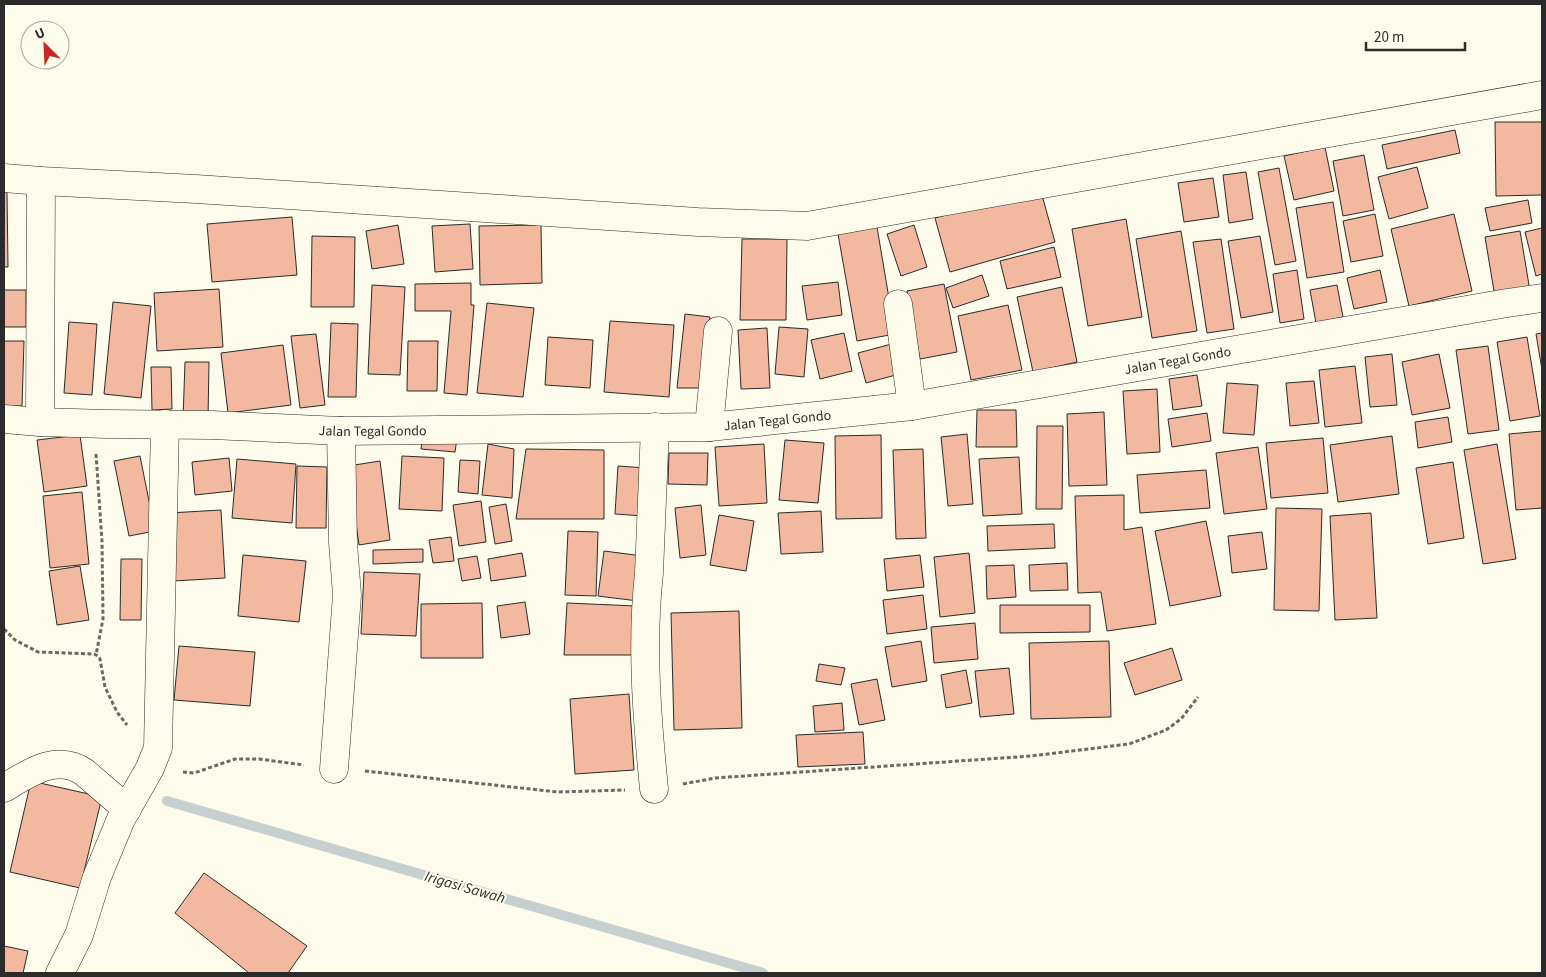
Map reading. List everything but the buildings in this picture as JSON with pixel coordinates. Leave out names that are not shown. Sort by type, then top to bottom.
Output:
[{"type":"street","points":[[4,178],[698,222],[807,226],[1542,95]]},
{"type":"street","points":[[40,422],[41,181]]},
{"type":"street","name":"Jalan Tegal Gondo","points":[[4,420],[93,424],[212,425],[341,431],[709,427],[912,406],[1498,304],[1542,298]]},
{"type":"street","points":[[898,304],[912,406]]},
{"type":"street","points":[[709,427],[718,331]]},
{"type":"street","points":[[60,973],[79,934],[97,876],[121,819],[153,763],[158,748],[165,424]]},
{"type":"street","points":[[652,776],[646,688],[646,595],[649,573],[655,427]]},
{"type":"street","points":[[335,756],[347,595],[343,543],[341,431]]},
{"type":"street","points":[[4,788],[45,766],[70,766],[84,772],[129,806]]},
{"type":"path","points":[[93,424],[102,541],[103,619],[96,655]]},
{"type":"path","points":[[4,629],[15,640],[38,652],[96,655],[100,659],[105,687],[116,712],[153,763]]},
{"type":"waterway","name":"Irigasi Sawah","points":[[167,801],[763,973]]}]
